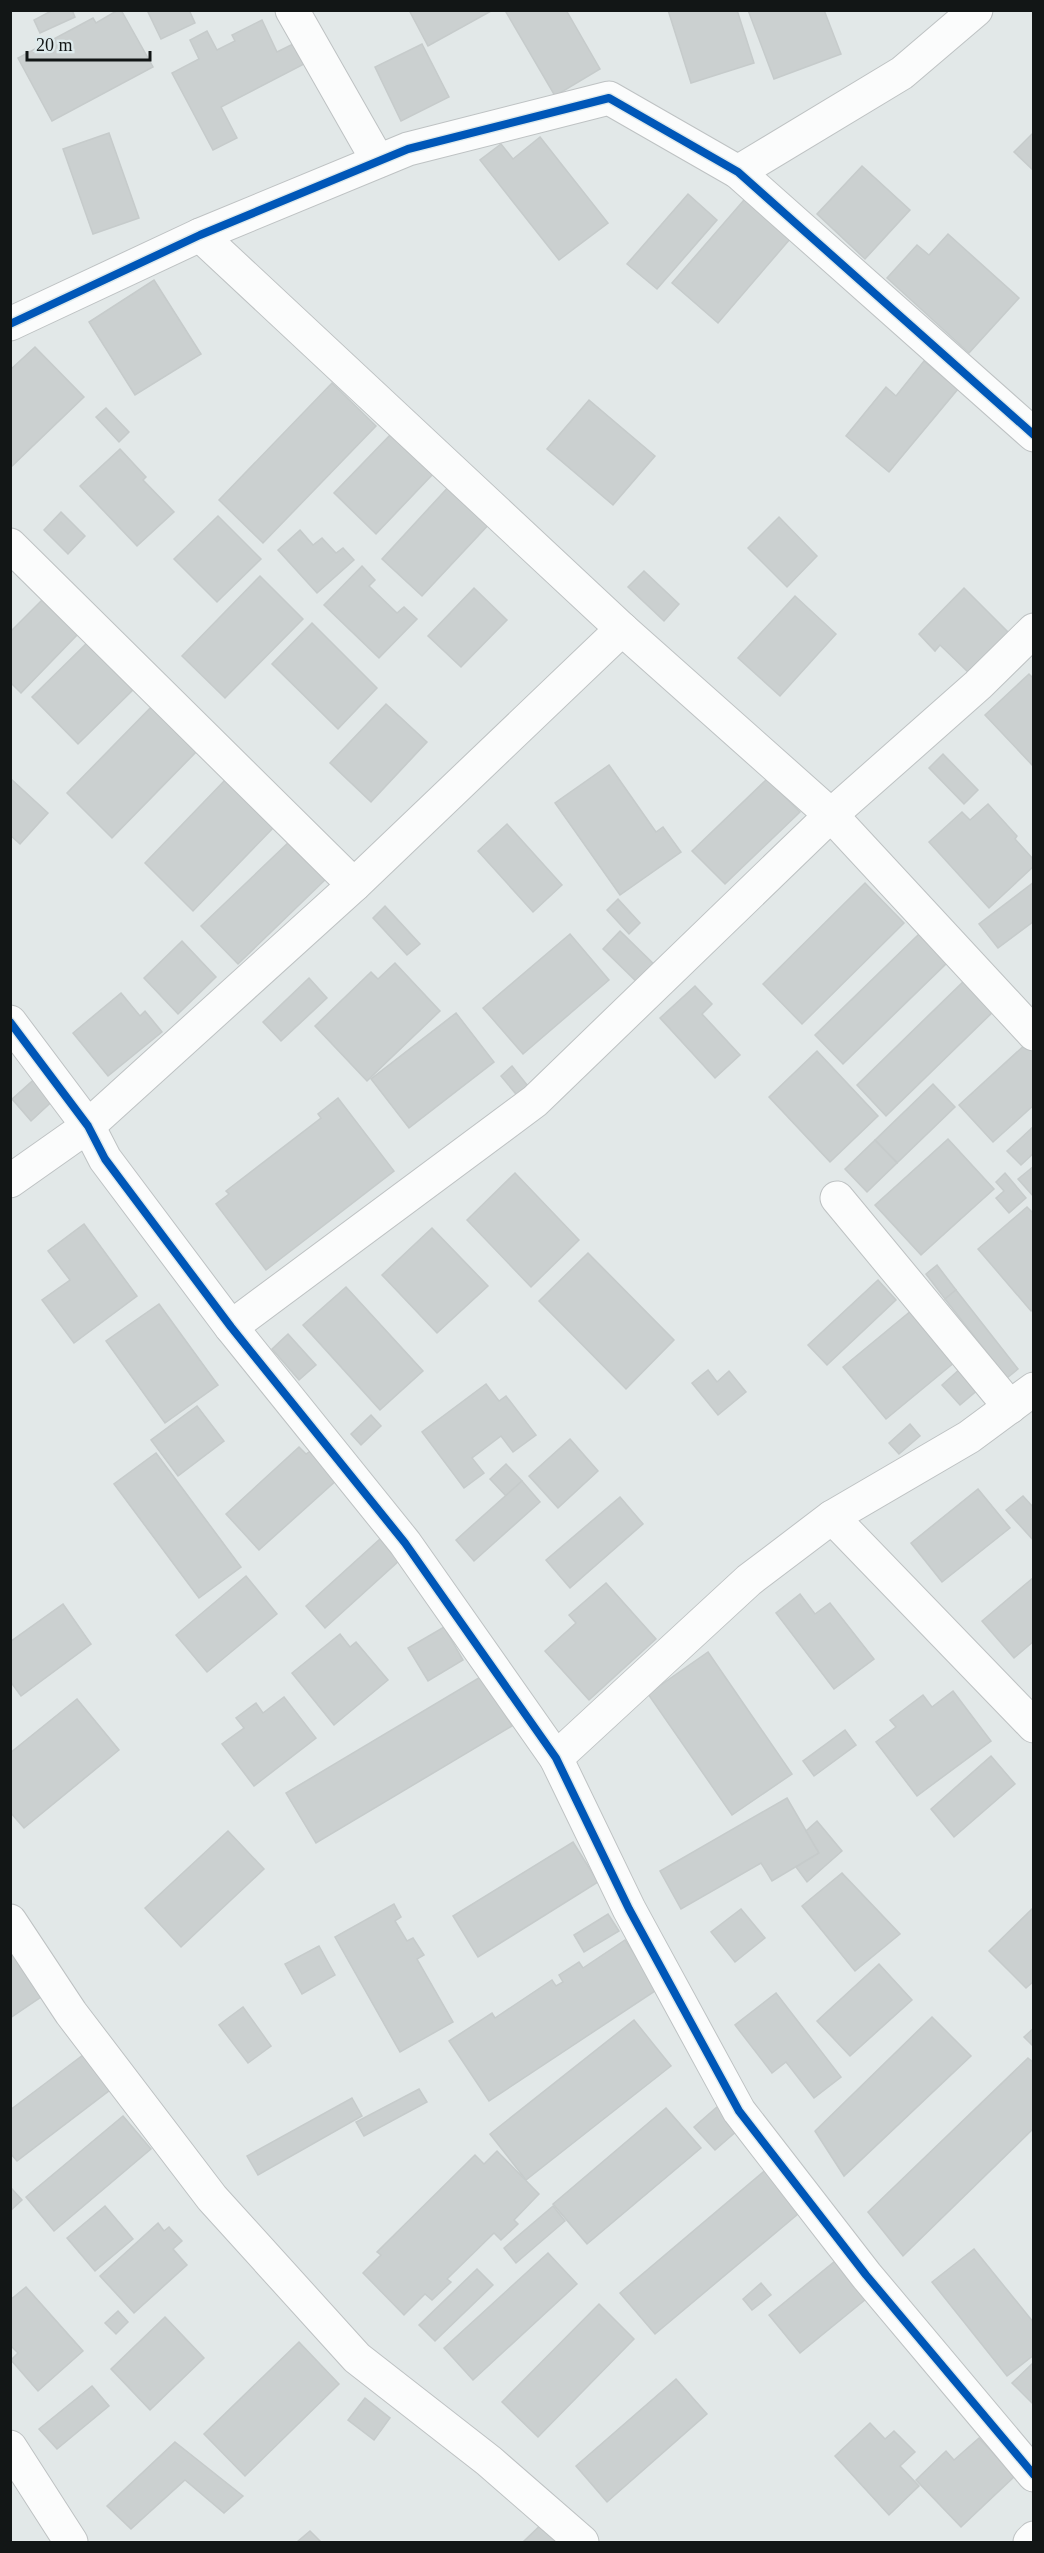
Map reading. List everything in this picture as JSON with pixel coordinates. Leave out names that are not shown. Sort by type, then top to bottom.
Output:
[{"type":"street","points":[[292,10],[378,161]]},
{"type":"street","points":[[738,172],[902,73],[976,10]]},
{"type":"street","points":[[10,324],[200,235],[408,149],[609,98],[738,172],[1034,435]]},
{"type":"street","points":[[200,235],[622,629],[831,815],[1034,1034]]},
{"type":"street","points":[[10,545],[354,885]]},
{"type":"street","points":[[10,1181],[88,1126],[354,885],[622,629]]},
{"type":"street","points":[[231,1327],[535,1101],[831,815],[978,685],[1034,630]]},
{"type":"street","points":[[10,1022],[88,1126],[105,1159],[231,1327],[405,1543],[556,1758],[629,1909],[740,2111],[866,2275],[1034,2475]]},
{"type":"street","points":[[556,1758],[749,1580],[832,1517],[969,1437],[1022,1398],[837,1198]]},
{"type":"street","points":[[832,1517],[1034,1726]]},
{"type":"street","points":[[10,1921],[71,2013],[212,2198],[357,2358],[489,2461],[582,2542]]},
{"type":"street","points":[[10,2447],[71,2542]]},
{"type":"street","points":[[1029,2542],[1034,2538]]},
{"type":"building","points":[[53,10],[72,10],[75,17],[40,33],[34,20]]},
{"type":"building","points":[[121,10],[153,67],[52,121],[18,58],[93,18],[96,23]]},
{"type":"building","points":[[147,10],[189,10],[195,23],[161,39]]},
{"type":"building","points":[[409,10],[493,10],[428,46]]},
{"type":"building","points":[[510,10],[566,10],[600,69],[555,96],[506,12]]},
{"type":"building","points":[[668,10],[737,10],[754,63],[691,83]]},
{"type":"building","points":[[748,10],[824,10],[841,54],[774,79]]},
{"type":"building","points":[[262,20],[277,52],[295,43],[306,63],[221,107],[237,138],[213,150],[172,73],[199,59],[190,40],[207,31],[217,50],[235,41],[232,35]]},
{"type":"building","points":[[422,44],[449,97],[401,121],[375,67]]},
{"type":"building","points":[[1034,132],[1034,171],[1014,152]]},
{"type":"building","points":[[109,133],[139,218],[93,234],[63,149]]},
{"type":"building","points":[[540,137],[608,223],[559,260],[480,160],[501,144],[513,159]]},
{"type":"building","points":[[862,166],[910,210],[865,259],[817,214]]},
{"type":"building","points":[[750,193],[796,232],[718,323],[672,283]]},
{"type":"building","points":[[688,194],[717,220],[657,289],[627,264]]},
{"type":"building","points":[[948,234],[1019,298],[969,353],[887,278],[917,245],[929,255]]},
{"type":"building","points":[[154,280],[201,354],[135,395],[89,322]]},
{"type":"building","points":[[35,347],[84,397],[10,468],[10,370]]},
{"type":"building","points":[[924,361],[958,389],[889,472],[846,436],[886,387],[896,396]]},
{"type":"building","points":[[332,383],[376,426],[263,543],[219,500]]},
{"type":"building","points":[[589,400],[655,456],[613,505],[547,449]]},
{"type":"building","points":[[106,408],[129,432],[119,442],[96,417]]},
{"type":"building","points":[[391,434],[433,474],[376,534],[334,493]]},
{"type":"building","points":[[120,449],[146,477],[143,480],[174,512],[137,546],[80,486]]},
{"type":"building","points":[[452,483],[492,521],[422,596],[382,559]]},
{"type":"building","points":[[61,512],[85,536],[68,554],[44,530]]},
{"type":"building","points":[[218,516],[261,559],[217,602],[174,559]]},
{"type":"building","points":[[779,517],[817,556],[787,587],[748,548]]},
{"type":"building","points":[[300,530],[313,545],[322,538],[336,553],[343,548],[354,560],[317,593],[278,550]]},
{"type":"building","points":[[362,566],[375,580],[369,586],[397,613],[404,607],[417,619],[379,658],[324,605]]},
{"type":"building","points":[[644,571],[679,604],[664,621],[628,587]]},
{"type":"building","points":[[260,576],[303,619],[225,698],[182,656]]},
{"type":"building","points":[[474,588],[507,620],[461,667],[428,636]]},
{"type":"building","points":[[964,588],[1009,633],[969,673],[940,645],[935,651],[919,634]]},
{"type":"building","points":[[795,596],[836,634],[780,696],[738,658]]},
{"type":"building","points":[[44,598],[79,633],[21,693],[10,682],[10,632]]},
{"type":"building","points":[[312,623],[377,688],[338,729],[272,664]]},
{"type":"building","points":[[93,637],[139,684],[78,744],[32,697]]},
{"type":"building","points":[[1029,674],[1034,679],[1034,767],[985,715]]},
{"type":"building","points":[[154,704],[199,749],[112,838],[67,793]]},
{"type":"building","points":[[386,704],[427,742],[371,802],[330,763]]},
{"type":"building","points":[[943,754],[978,790],[964,804],[929,768]]},
{"type":"building","points":[[609,765],[656,832],[663,827],[681,852],[620,895],[555,803]]},
{"type":"building","points":[[11,779],[48,813],[20,844],[10,835]]},
{"type":"building","points":[[226,779],[275,826],[193,911],[145,863]]},
{"type":"building","points":[[767,779],[800,812],[725,884],[692,851]]},
{"type":"building","points":[[988,804],[1017,836],[1015,839],[1034,860],[1034,866],[989,908],[929,842],[962,812],[970,820]]},
{"type":"building","points":[[507,824],[562,885],[533,912],[478,851]]},
{"type":"building","points":[[292,839],[328,877],[238,964],[201,926]]},
{"type":"building","points":[[1034,882],[1034,921],[998,948],[979,924]]},
{"type":"building","points":[[865,883],[904,923],[802,1024],[763,984]]},
{"type":"building","points":[[618,899],[640,923],[629,934],[607,910]]},
{"type":"building","points":[[385,906],[420,944],[407,955],[373,918]]},
{"type":"building","points":[[620,931],[663,973],[646,991],[603,949]]},
{"type":"building","points":[[570,934],[609,980],[523,1054],[483,1008]]},
{"type":"building","points":[[919,934],[947,963],[843,1064],[815,1035]]},
{"type":"building","points":[[182,941],[216,977],[178,1014],[144,978]]},
{"type":"building","points":[[395,963],[440,1011],[367,1081],[315,1026],[371,972],[378,979]]},
{"type":"building","points":[[969,976],[999,1006],[886,1116],[857,1085]]},
{"type":"building","points":[[309,978],[327,998],[281,1041],[263,1022]]},
{"type":"building","points":[[695,986],[712,1004],[702,1014],[740,1055],[715,1078],[660,1018]]},
{"type":"building","points":[[121,993],[140,1016],[145,1011],[162,1032],[108,1076],[73,1033]]},
{"type":"building","points":[[456,1013],[494,1062],[409,1128],[371,1079]]},
{"type":"building","points":[[1028,1042],[1034,1049],[1034,1105],[993,1142],[959,1105]]},
{"type":"building","points":[[817,1051],[878,1116],[830,1162],[769,1097]]},
{"type":"building","points":[[512,1066],[531,1090],[520,1099],[501,1076]]},
{"type":"building","points":[[40,1074],[59,1095],[31,1121],[12,1099]]},
{"type":"building","points":[[933,1084],[955,1107],[897,1163],[875,1140]]},
{"type":"building","points":[[338,1098],[394,1171],[266,1270],[216,1204],[229,1194],[226,1191],[321,1118],[318,1114]]},
{"type":"building","points":[[1034,1126],[1034,1153],[1021,1165],[1007,1151]]},
{"type":"building","points":[[948,1139],[994,1189],[921,1255],[875,1205]]},
{"type":"building","points":[[875,1140],[897,1163],[867,1192],[845,1169]]},
{"type":"building","points":[[1034,1166],[1034,1197],[1018,1179]]},
{"type":"building","points":[[515,1173],[579,1240],[531,1287],[467,1220]]},
{"type":"building","points":[[1005,1173],[1026,1198],[1009,1213],[996,1198],[1004,1191],[996,1182]]},
{"type":"building","points":[[1027,1207],[1034,1214],[1034,1310],[1031,1311],[978,1249]]},
{"type":"building","points":[[84,1224],[137,1296],[74,1343],[42,1300],[70,1280],[48,1251]]},
{"type":"building","points":[[432,1228],[488,1286],[437,1333],[382,1275]]},
{"type":"building","points":[[588,1253],[674,1340],[626,1389],[539,1301]]},
{"type":"building","points":[[937,1265],[956,1290],[945,1299],[926,1274]]},
{"type":"building","points":[[878,1280],[896,1300],[827,1365],[808,1345]]},
{"type":"building","points":[[346,1287],[423,1371],[380,1410],[303,1325]]},
{"type":"building","points":[[956,1290],[1018,1369],[1007,1378],[945,1299]]},
{"type":"building","points":[[159,1304],[218,1385],[165,1423],[106,1341]]},
{"type":"building","points":[[912,1310],[955,1362],[886,1419],[843,1367]]},
{"type":"building","points":[[288,1334],[316,1365],[299,1380],[272,1349]]},
{"type":"building","points":[[961,1368],[979,1389],[960,1405],[942,1385]]},
{"type":"building","points":[[708,1370],[717,1382],[729,1371],[746,1392],[718,1415],[692,1383]]},
{"type":"building","points":[[486,1384],[499,1401],[506,1396],[536,1435],[513,1452],[501,1436],[472,1458],[484,1473],[464,1488],[422,1432]]},
{"type":"building","points":[[197,1406],[224,1441],[178,1476],[151,1440]]},
{"type":"building","points":[[371,1415],[381,1426],[361,1445],[351,1434]]},
{"type":"building","points":[[910,1424],[920,1436],[899,1454],[889,1443]]},
{"type":"building","points":[[570,1439],[598,1471],[558,1508],[529,1476]]},
{"type":"building","points":[[299,1447],[306,1454],[312,1450],[338,1479],[259,1550],[226,1514]]},
{"type":"building","points":[[156,1453],[241,1567],[199,1598],[114,1484]]},
{"type":"building","points":[[506,1464],[522,1481],[506,1496],[490,1479]]},
{"type":"building","points":[[522,1481],[540,1502],[474,1561],[456,1540]]},
{"type":"building","points":[[978,1489],[1010,1528],[942,1582],[911,1543]]},
{"type":"building","points":[[1023,1496],[1034,1508],[1034,1541],[1006,1510]]},
{"type":"building","points":[[620,1497],[643,1524],[570,1588],[546,1560]]},
{"type":"building","points":[[381,1538],[400,1560],[325,1628],[306,1606]]},
{"type":"building","points":[[246,1576],[277,1614],[207,1672],[176,1635]]},
{"type":"building","points":[[1034,1577],[1034,1641],[1014,1658],[982,1621]]},
{"type":"building","points":[[606,1583],[656,1639],[589,1700],[545,1651],[576,1623],[569,1615]]},
{"type":"building","points":[[800,1594],[815,1614],[830,1603],[874,1659],[834,1689],[776,1613]]},
{"type":"building","points":[[63,1604],[91,1644],[21,1696],[10,1681],[10,1642]]},
{"type":"building","points":[[444,1627],[463,1660],[428,1681],[408,1648]]},
{"type":"building","points":[[340,1634],[350,1647],[356,1642],[388,1680],[334,1725],[292,1673]]},
{"type":"building","points":[[708,1652],[792,1774],[732,1815],[648,1694]]},
{"type":"building","points":[[482,1676],[512,1726],[316,1843],[286,1793]]},
{"type":"building","points":[[953,1691],[991,1741],[917,1796],[876,1742],[896,1727],[890,1720],[923,1695],[932,1707]]},
{"type":"building","points":[[284,1697],[316,1738],[254,1786],[222,1744],[244,1728],[236,1718],[256,1703],[263,1713]]},
{"type":"building","points":[[77,1699],[119,1750],[24,1828],[10,1812],[10,1753]]},
{"type":"building","points":[[845,1730],[856,1745],[814,1776],[803,1761]]},
{"type":"building","points":[[991,1756],[1015,1784],[954,1837],[931,1809]]},
{"type":"building","points":[[787,1798],[819,1853],[772,1881],[761,1863],[681,1909],[660,1871]]},
{"type":"building","points":[[817,1821],[842,1851],[807,1882],[796,1867],[819,1853],[806,1831]]},
{"type":"building","points":[[228,1831],[264,1869],[181,1947],[145,1908]]},
{"type":"building","points":[[573,1842],[598,1882],[478,1957],[453,1916]]},
{"type":"building","points":[[842,1873],[900,1934],[855,1971],[802,1906]]},
{"type":"building","points":[[394,1904],[401,1917],[395,1921],[407,1941],[413,1938],[424,1955],[417,1959],[453,2022],[400,2052],[335,1937]]},
{"type":"building","points":[[1033,1908],[1034,1981],[1026,1988],[989,1951]]},
{"type":"building","points":[[741,1909],[765,1938],[735,1962],[711,1932]]},
{"type":"building","points":[[608,1914],[619,1931],[584,1952],[574,1935]]},
{"type":"building","points":[[625,1940],[658,1989],[489,2101],[449,2041],[492,2013],[495,2018],[552,1980],[556,1986],[563,1982],[559,1975],[579,1962],[583,1968]]},
{"type":"building","points":[[319,1946],[335,1975],[302,1994],[285,1964]]},
{"type":"building","points":[[15,1954],[44,1995],[10,2018],[10,1957]]},
{"type":"building","points":[[879,1964],[912,2000],[850,2056],[817,2021]]},
{"type":"building","points":[[776,1993],[841,2077],[814,2098],[786,2062],[772,2073],[735,2025]]},
{"type":"building","points":[[243,2007],[271,2046],[248,2063],[219,2025]]},
{"type":"building","points":[[932,2017],[971,2056],[844,2176],[815,2131]]},
{"type":"building","points":[[634,2020],[671,2066],[526,2180],[490,2134]]},
{"type":"building","points":[[1034,2028],[1034,2047],[1024,2037]]},
{"type":"building","points":[[83,2055],[110,2090],[17,2161],[10,2153],[10,2110]]},
{"type":"building","points":[[1028,2058],[1034,2063],[1034,2128],[903,2256],[868,2212]]},
{"type":"building","points":[[419,2089],[427,2102],[364,2136],[356,2122]]},
{"type":"building","points":[[352,2098],[362,2116],[258,2175],[247,2156]]},
{"type":"building","points":[[718,2106],[738,2130],[715,2150],[694,2127]]},
{"type":"building","points":[[666,2108],[701,2148],[587,2244],[553,2204]]},
{"type":"building","points":[[123,2116],[151,2149],[54,2231],[26,2197]]},
{"type":"building","points":[[497,2151],[539,2194],[514,2220],[518,2224],[501,2240],[494,2233],[447,2279],[451,2282],[432,2300],[425,2294],[404,2315],[363,2273],[381,2255],[377,2252],[475,2155],[484,2164]]},
{"type":"building","points":[[769,2167],[804,2209],[655,2334],[620,2293]]},
{"type":"building","points":[[12,2189],[22,2200],[10,2211],[10,2190]]},
{"type":"building","points":[[105,2206],[133,2239],[95,2271],[67,2238]]},
{"type":"building","points":[[553,2206],[565,2221],[516,2263],[504,2248]]},
{"type":"building","points":[[158,2223],[164,2231],[169,2227],[182,2241],[173,2249],[187,2265],[134,2313],[100,2276]]},
{"type":"building","points":[[974,2249],[1034,2323],[1034,2355],[1007,2376],[932,2282]]},
{"type":"building","points":[[548,2253],[577,2284],[473,2380],[444,2348]]},
{"type":"building","points":[[840,2257],[871,2295],[800,2353],[769,2315]]},
{"type":"building","points":[[477,2269],[493,2285],[435,2341],[419,2325]]},
{"type":"building","points":[[761,2283],[771,2295],[752,2310],[743,2299]]},
{"type":"building","points":[[26,2287],[83,2351],[38,2391],[11,2360],[18,2353],[10,2345],[10,2300]]},
{"type":"building","points":[[599,2304],[634,2339],[538,2437],[502,2402]]},
{"type":"building","points":[[118,2311],[128,2322],[116,2334],[105,2323]]},
{"type":"building","points":[[165,2317],[204,2358],[150,2410],[111,2369]]},
{"type":"building","points":[[299,2342],[339,2384],[245,2476],[204,2434]]},
{"type":"building","points":[[1034,2362],[1034,2405],[1012,2383]]},
{"type":"building","points":[[676,2379],[707,2414],[607,2502],[576,2466]]},
{"type":"building","points":[[92,2386],[109,2406],[57,2449],[39,2429]]},
{"type":"building","points":[[365,2398],[390,2418],[374,2440],[348,2420]]},
{"type":"building","points":[[870,2423],[885,2439],[894,2431],[915,2452],[900,2466],[919,2486],[889,2515],[835,2456]]},
{"type":"building","points":[[979,2438],[1015,2476],[961,2527],[916,2480],[946,2451],[954,2460]]},
{"type":"building","points":[[175,2442],[243,2496],[224,2513],[185,2480],[131,2529],[107,2506]]},
{"type":"building","points":[[546,2520],[561,2542],[523,2542]]},
{"type":"building","points":[[310,2531],[321,2542],[297,2542]]},
{"type":"cycle path","points":[[10,324],[200,235],[408,149],[609,98],[738,172],[1034,435]]},
{"type":"cycle path","points":[[10,1022],[88,1126],[105,1159],[231,1327],[405,1543],[556,1758],[629,1909],[739,2111],[866,2275],[1034,2475]]}]
